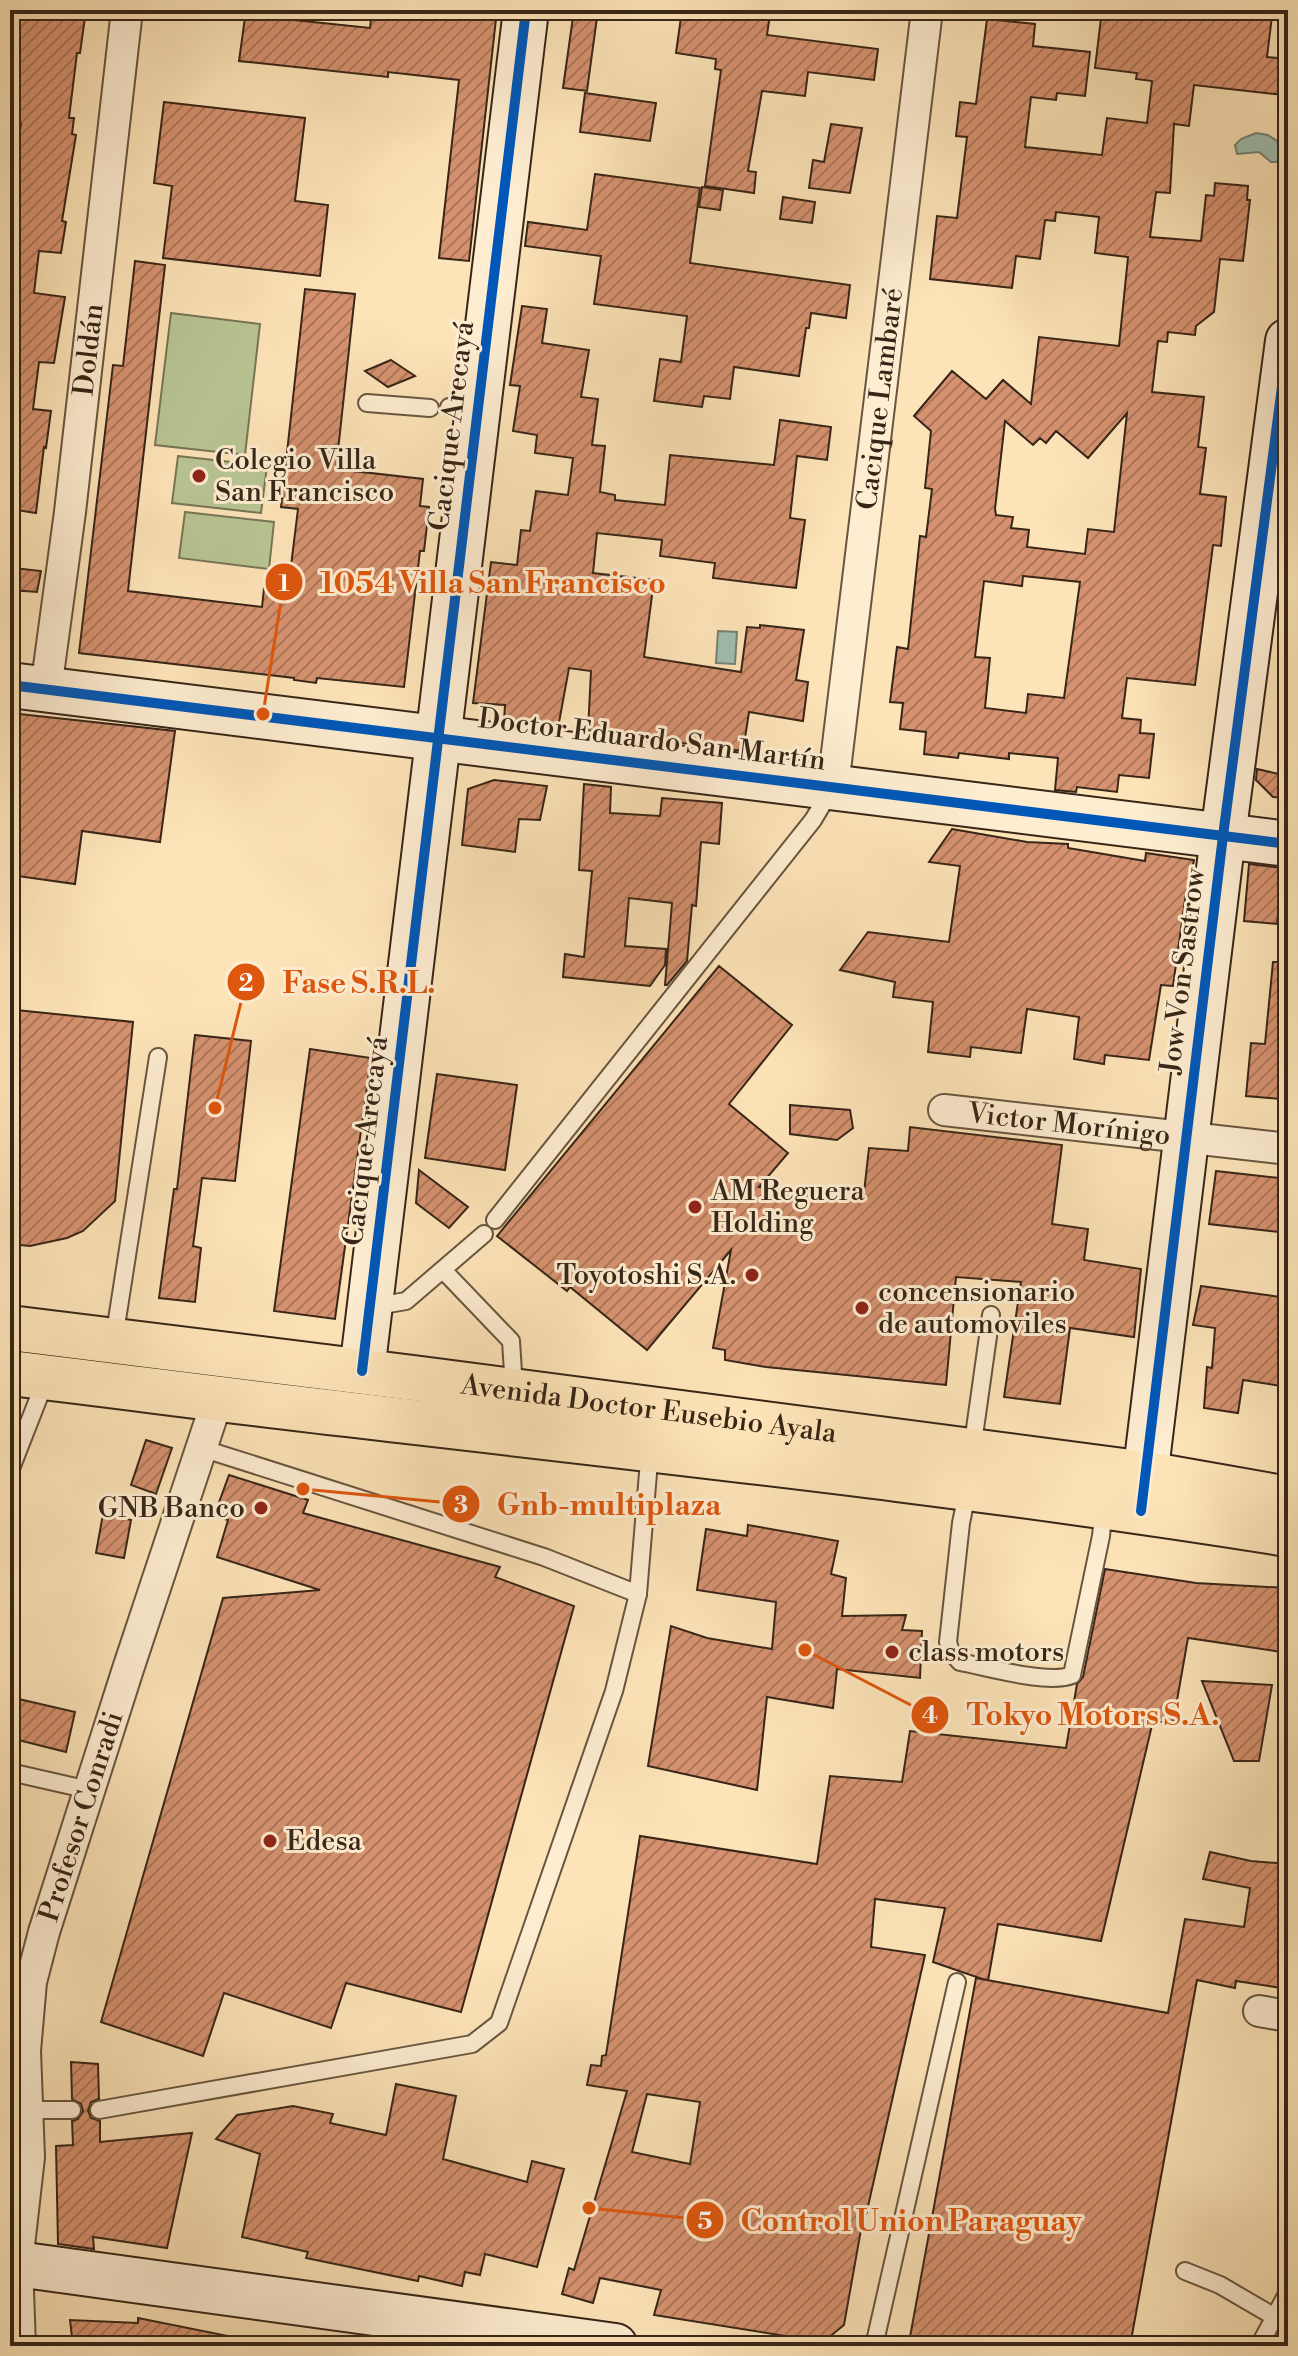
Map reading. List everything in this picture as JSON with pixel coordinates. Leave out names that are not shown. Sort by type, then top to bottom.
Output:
[{"type":"highway","name":"Avenida Doctor Eusebio Ayala","points":[[10,1328],[514,1391],[1130,1497],[1288,1534]]},
{"type":"highway","points":[[218,1398],[223,1378],[229,1373],[393,1392],[421,1379]]},
{"type":"highway","name":"Avenida Doctor Eusebio Ayala","points":[[28,1375],[650,1448],[970,1470]]},
{"type":"highway","name":"Avenida Doctor Eusebio Ayala","points":[[1130,1497],[1288,1499]]},
{"type":"street","name":"Doldán","points":[[28,687],[70,512],[127,10]]},
{"type":"street","name":"Cacique Arecayá","points":[[362,1371],[439,739],[464,408],[526,10]]},
{"type":"street","name":"Cacique Lambaré","points":[[833,786],[927,10]]},
{"type":"street","name":"Jow Von Sastrow","points":[[1130,1497],[1187,1137],[1223,836],[1274,557],[1288,341]]},
{"type":"street","name":"Doctor Eduardo San Martín","points":[[28,687],[1288,844]]},
{"type":"street","name":"Victor Morínigo","points":[[944,1110],[1288,1149]]},
{"type":"street","name":"Profesor Conradi","points":[[20,2346],[14,2263],[29,2157],[25,2051],[31,1982],[89,1790],[218,1398]]},
{"type":"street","points":[[14,2263],[615,2346]]},
{"type":"lane","points":[[367,403],[430,408]]},
{"type":"lane","points":[[495,1220],[813,820],[833,786]]},
{"type":"lane","points":[[114,1341],[158,1057]]},
{"type":"lane","points":[[370,1308],[406,1301],[484,1234]]},
{"type":"lane","points":[[443,1270],[511,1341],[514,1391]]},
{"type":"lane","points":[[991,1315],[961,1523],[948,1642],[951,1652],[960,1662],[1045,1678],[1062,1679],[1072,1675],[1101,1536],[1130,1497]]},
{"type":"lane","points":[[10,1471],[28,1375]]},
{"type":"lane","points":[[201,1448],[544,1557],[638,1594]]},
{"type":"lane","points":[[99,2110],[472,2044],[499,2023],[614,1691],[638,1594],[650,1448]]},
{"type":"lane","points":[[10,1772],[89,1790]]},
{"type":"lane","points":[[874,2346],[957,1982]]},
{"type":"lane","points":[[26,2110],[72,2110]]},
{"type":"lane","points":[[1185,2271],[1220,2285],[1275,2317]]},
{"type":"lane","points":[[1259,2346],[1288,2292]]},
{"type":"green space","points":[[171,313],[260,324],[245,455],[155,445]]},
{"type":"green space","points":[[178,456],[267,466],[261,513],[172,503]]},
{"type":"green space","points":[[185,512],[274,522],[269,569],[179,558]]},
{"type":"shaded area","points":[[1256,133],[1268,135],[1277,141],[1281,155],[1277,162],[1271,162],[1259,152],[1237,154],[1235,145]]},
{"type":"shaded area","points":[[718,631],[737,632],[735,664],[716,663]]},
{"type":"building","points":[[10,10],[60,14],[60,10],[86,10],[69,118],[74,118],[72,134],[76,135],[62,221],[66,222],[61,253],[39,251],[34,293],[65,297],[54,363],[39,362],[33,409],[51,411],[36,513],[10,509],[10,169],[13,169],[21,124],[10,122]]},
{"type":"building","points":[[246,10],[276,10],[275,18],[370,28],[372,10],[497,10],[469,261],[439,258],[459,80],[388,72],[388,77],[239,61]]},
{"type":"building","points":[[574,10],[598,10],[587,91],[563,88]]},
{"type":"building","points":[[682,10],[741,10],[770,14],[767,35],[878,49],[874,80],[808,72],[805,96],[762,91],[748,171],[756,172],[754,193],[705,186],[721,70],[715,69],[716,59],[676,53]]},
{"type":"building","points":[[1102,10],[1217,10],[1272,16],[1267,57],[1287,59],[1283,95],[1194,85],[1189,126],[1174,124],[1170,193],[1156,192],[1150,237],[1201,241],[1206,195],[1214,196],[1215,183],[1248,186],[1247,200],[1250,200],[1243,261],[1220,259],[1214,312],[1196,326],[1195,335],[1168,332],[1167,342],[1158,341],[1152,392],[1204,397],[1198,447],[1206,448],[1200,494],[1226,497],[1221,546],[1213,545],[1195,685],[1127,678],[1122,718],[1141,720],[1140,733],[1154,734],[1149,778],[1119,775],[1117,792],[1077,787],[1076,792],[1055,790],[1058,758],[1009,753],[1009,759],[959,753],[958,758],[924,754],[926,732],[900,729],[903,703],[890,702],[897,647],[908,649],[920,536],[926,537],[932,489],[925,488],[931,431],[914,416],[952,371],[986,399],[1003,380],[1031,404],[1039,337],[1119,346],[1128,257],[1095,253],[1099,217],[1056,212],[1055,221],[1045,220],[1040,259],[1016,256],[1012,288],[930,279],[937,216],[957,218],[967,137],[956,136],[960,102],[976,104],[987,19],[1035,24],[1033,46],[1090,52],[1085,96],[1057,93],[1056,100],[1031,97],[1025,147],[1102,155],[1107,118],[1147,123],[1152,81],[1136,79],[1137,73],[1095,68]],"holes":[[[1127,413],[1114,532],[1088,529],[1085,554],[1027,547],[1029,530],[1011,528],[1013,517],[996,515],[1005,421],[1033,445],[1040,438],[1046,443],[1056,431],[1088,458]],[[1023,576],[1080,582],[1064,698],[1028,694],[1026,713],[985,708],[990,658],[975,657],[984,581],[1022,586]]]},
{"type":"building","points":[[585,93],[656,103],[650,141],[580,132]]},
{"type":"building","points":[[164,102],[305,118],[295,201],[328,205],[320,276],[163,258],[172,186],[154,183]]},
{"type":"building","points":[[831,124],[862,128],[850,193],[809,188],[813,160],[824,162]]},
{"type":"building","points":[[595,174],[700,188],[690,263],[850,285],[846,318],[811,313],[799,376],[734,367],[730,399],[704,396],[702,407],[654,401],[660,359],[681,362],[687,316],[594,304],[601,256],[525,246],[528,222],[587,230]]},
{"type":"building","points":[[702,187],[723,190],[720,210],[699,207]]},
{"type":"building","points":[[783,197],[815,202],[812,223],[780,219]]},
{"type":"building","points":[[135,261],[165,265],[128,591],[262,607],[265,579],[289,582],[298,509],[281,507],[305,289],[355,294],[336,469],[423,479],[420,506],[429,507],[424,551],[420,551],[404,687],[317,678],[316,683],[79,653],[113,365],[123,366]]},
{"type":"building","points":[[522,306],[547,309],[542,343],[589,350],[581,397],[598,399],[592,445],[605,446],[600,492],[615,495],[615,500],[665,505],[670,455],[774,465],[780,420],[831,427],[827,460],[797,456],[790,518],[805,520],[796,588],[713,578],[715,563],[660,556],[662,540],[597,533],[593,573],[654,580],[644,657],[741,672],[747,627],[760,628],[760,625],[804,630],[796,680],[808,682],[803,721],[749,712],[743,751],[588,731],[591,671],[569,668],[558,728],[504,721],[505,705],[473,703],[491,562],[517,565],[521,530],[530,531],[536,491],[568,495],[573,458],[535,453],[537,435],[513,431],[520,386],[510,385]]},
{"type":"building","points":[[391,360],[415,376],[388,387],[365,371]]},
{"type":"building","points":[[14,568],[41,571],[37,592],[11,590]]},
{"type":"building","points":[[10,713],[175,731],[160,842],[82,831],[75,884],[10,875]]},
{"type":"building","points":[[1257,769],[1288,776],[1288,798],[1273,797],[1256,780]]},
{"type":"building","points":[[494,780],[547,786],[540,820],[519,819],[515,852],[462,845],[468,789]]},
{"type":"building","points":[[584,784],[611,787],[610,813],[660,816],[662,798],[722,803],[719,844],[701,842],[696,906],[692,905],[687,961],[667,985],[672,903],[629,898],[625,946],[666,949],[665,965],[650,986],[563,977],[565,954],[584,957],[592,871],[579,870]]},
{"type":"building","points":[[952,829],[1027,842],[1068,844],[1068,848],[1145,861],[1146,853],[1194,860],[1173,986],[1161,985],[1149,1060],[1105,1055],[1104,1064],[1074,1059],[1079,1017],[1027,1009],[1021,1053],[971,1047],[970,1057],[928,1052],[933,1002],[893,997],[895,982],[840,970],[868,932],[949,942],[960,866],[929,862]]},
{"type":"building","points":[[1249,864],[1282,868],[1281,885],[1288,885],[1287,914],[1278,913],[1277,924],[1244,921]]},
{"type":"building","points":[[1273,962],[1288,962],[1288,1074],[1287,1087],[1281,1086],[1280,1099],[1246,1096],[1251,1043],[1265,1044]]},
{"type":"building","points":[[719,966],[792,1025],[729,1104],[788,1153],[759,1187],[863,1201],[869,1148],[908,1151],[910,1127],[1062,1145],[1052,1224],[1088,1229],[1084,1260],[1141,1269],[1134,1337],[1070,1328],[1060,1404],[1004,1397],[1021,1282],[956,1277],[946,1385],[725,1360],[725,1350],[713,1348],[731,1250],[647,1350],[570,1287],[567,1291],[497,1236]]},
{"type":"building","points":[[16,1010],[133,1022],[115,1201],[83,1231],[30,1246],[10,1244],[10,1070]]},
{"type":"building","points":[[195,1035],[251,1041],[235,1181],[202,1178],[193,1246],[201,1248],[195,1302],[159,1298],[174,1189],[177,1189]]},
{"type":"building","points":[[310,1049],[371,1058],[335,1319],[274,1311]]},
{"type":"building","points":[[437,1074],[517,1085],[505,1170],[425,1158]]},
{"type":"building","points":[[790,1105],[850,1110],[853,1128],[837,1140],[790,1134]]},
{"type":"building","points":[[419,1170],[468,1207],[449,1228],[416,1203]]},
{"type":"building","points":[[1216,1171],[1288,1179],[1288,1233],[1209,1224]]},
{"type":"building","points":[[1201,1286],[1288,1298],[1288,1387],[1243,1380],[1238,1413],[1204,1408],[1207,1367],[1212,1368],[1215,1328],[1193,1325]]},
{"type":"building","points":[[146,1440],[172,1448],[156,1494],[131,1485]]},
{"type":"building","name":"Edesa","points":[[229,1475],[308,1500],[303,1513],[500,1567],[495,1577],[574,1606],[461,2012],[346,1983],[331,2028],[224,1993],[203,2056],[101,2022],[223,1598],[320,1590],[217,1557],[228,1520],[214,1516]]},
{"type":"building","points":[[103,1514],[131,1520],[124,1558],[96,1553]]},
{"type":"building","points":[[748,1525],[838,1541],[831,1574],[846,1578],[842,1616],[906,1615],[902,1630],[922,1631],[920,1678],[837,1669],[833,1708],[767,1697],[757,1790],[648,1766],[671,1626],[707,1638],[772,1649],[776,1602],[697,1590],[706,1529],[747,1536]]},
{"type":"building","points":[[1105,1569],[1196,1583],[1288,1588],[1288,1653],[1188,1638],[1173,1723],[1153,1721],[1101,1941],[998,1924],[988,1981],[933,1962],[945,1908],[875,1899],[871,1947],[925,1955],[862,2224],[844,2325],[823,2342],[654,2315],[661,2290],[600,2278],[593,2303],[562,2294],[569,2268],[574,2270],[627,2091],[587,2085],[591,2065],[601,2066],[602,2056],[606,2055],[640,1836],[817,1864],[830,1776],[902,1782],[910,1731],[1066,1748],[1077,1684],[1083,1677]],"holes":[[[647,2094],[700,2102],[690,2164],[632,2152]]]},
{"type":"building","points":[[1202,1681],[1272,1685],[1259,1761],[1234,1761]]},
{"type":"building","points":[[10,1697],[75,1712],[66,1752],[10,1738]]},
{"type":"building","points":[[1210,1852],[1251,1861],[1288,1864],[1288,1989],[1236,1981],[1235,1988],[1197,1980],[1130,2346],[961,2346],[910,2337],[976,1978],[1168,2013],[1185,1919],[1244,1927],[1250,1888],[1203,1879]]},
{"type":"building","points":[[71,2062],[98,2064],[99,2099],[91,2102],[88,2111],[91,2118],[100,2121],[100,2142],[192,2133],[167,2248],[93,2237],[94,2249],[58,2244],[56,2146],[73,2145],[72,2121],[78,2119],[83,2111],[81,2104],[72,2099]]},
{"type":"building","points":[[396,2084],[456,2096],[443,2159],[527,2182],[532,2161],[564,2169],[537,2267],[485,2254],[480,2275],[465,2272],[462,2286],[419,2276],[418,2281],[306,2258],[308,2252],[242,2237],[260,2154],[216,2139],[237,2115],[293,2106],[333,2114],[330,2123],[386,2135]]},
{"type":"building","points":[[138,2318],[228,2336],[227,2346],[73,2346],[70,2320],[138,2323]]},
{"type":"cycle path","points":[[362,1371],[526,10]]},
{"type":"cycle path","points":[[1141,1511],[1223,836],[1288,341]]},
{"type":"cycle path","points":[[10,685],[1288,844]]},
{"type":"place","name":"Colegio Villa San Francisco","points":[[199,476]]},
{"type":"place","name":"1054 Villa San Francisco","points":[[263,714]]},
{"type":"place","name":"Fase S.R.L.","points":[[215,1108]]},
{"type":"place","name":"AM Reguera Holding","points":[[695,1207]]},
{"type":"place","name":"Toyotoshi S.A.","points":[[752,1275]]},
{"type":"place","name":"concensionario de automoviles","points":[[862,1308]]},
{"type":"place","name":"Gnb-multiplaza","points":[[303,1489]]},
{"type":"place","name":"GNB Banco","points":[[261,1508]]},
{"type":"place","name":"Tokyo Motors S.A.","points":[[805,1650]]},
{"type":"place","name":"class motors","points":[[892,1652]]},
{"type":"place","name":"Edesa","points":[[270,1841]]},
{"type":"place","name":"Control Union Paraguay","points":[[589,2208]]}]
